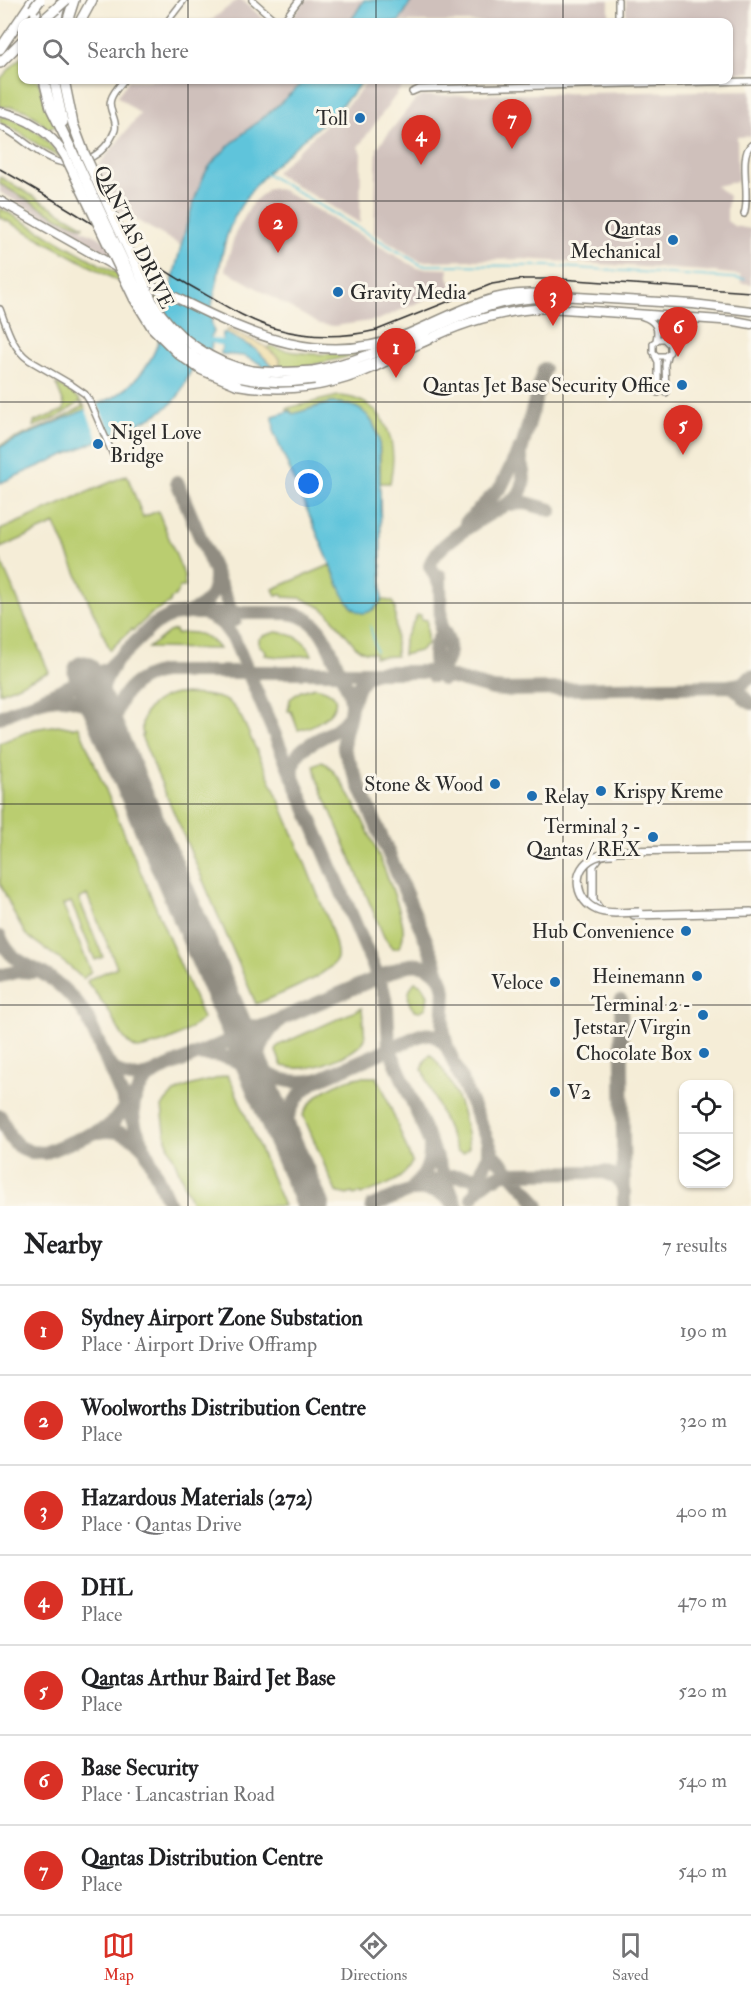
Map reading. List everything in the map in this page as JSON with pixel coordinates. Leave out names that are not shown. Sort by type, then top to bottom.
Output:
[{"type":"highway","points":[[34,7],[40,0]]},
{"type":"highway","points":[[57,18],[62,0]]},
{"type":"highway","points":[[46,18],[66,0]]},
{"type":"highway","points":[[68,18],[74,0]]},
{"type":"highway","points":[[82,18],[92,0]]},
{"type":"highway","points":[[0,49],[18,27]]},
{"type":"highway","points":[[0,63],[18,45]]},
{"type":"highway","points":[[45,84],[51,108],[69,155]]},
{"type":"highway","points":[[55,84],[69,155]]},
{"type":"highway","points":[[65,84],[73,124],[84,153]]},
{"type":"highway","points":[[70,84],[84,153]]},
{"type":"highway","points":[[0,112],[27,120],[41,129],[69,155]]},
{"type":"highway","name":"QANTAS DRIVE","points":[[84,153],[158,312],[176,331],[210,356],[252,371],[314,379],[490,306],[524,298],[566,297],[693,304],[751,311]]},
{"type":"highway","name":"QANTAS DRIVE","points":[[69,155],[144,304],[159,326],[192,356],[210,367],[239,379],[276,382],[344,374],[488,316],[524,309],[549,308],[751,324]]},
{"type":"highway","points":[[0,201],[120,270],[222,320],[282,342],[329,350],[353,349],[383,343],[474,304],[496,298],[516,294],[566,297]]},
{"type":"street","points":[[170,18],[184,0]]},
{"type":"street","points":[[252,0],[272,18]]},
{"type":"street","points":[[286,18],[299,0]]},
{"type":"street","points":[[618,0],[618,18]]},
{"type":"street","points":[[733,81],[751,81]]},
{"type":"street","points":[[0,127],[17,135],[48,159],[71,163],[91,159],[106,146],[114,132],[116,126],[110,102],[121,84]]},
{"type":"street","points":[[412,92],[419,89],[562,84]]},
{"type":"street","points":[[744,214],[747,204],[746,152],[751,145]]},
{"type":"street","points":[[0,309],[13,341],[22,354],[28,360],[80,389],[92,405],[113,455]]},
{"type":"street","points":[[630,314],[653,322],[657,340]]},
{"type":"street","points":[[664,339],[657,340],[652,345],[658,362],[658,391],[666,391],[665,361],[670,345],[664,339],[664,324],[668,320],[686,318]]},
{"type":"street","points":[[654,354],[663,357],[668,355]]},
{"type":"street","points":[[751,850],[617,851],[600,856],[595,860],[593,866],[594,902],[600,910],[611,915],[751,911]]},
{"type":"street","points":[[751,850],[599,855],[588,862],[579,875],[579,892],[587,904],[601,911],[615,913],[751,911]]},
{"type":"shaded area","points":[[237,0],[242,0],[262,18],[214,18]]},
{"type":"shaded area","points":[[305,0],[364,0],[353,18],[292,18]]},
{"type":"shaded area","points":[[412,0],[609,0],[609,18],[401,18]]},
{"type":"shaded area","points":[[626,0],[751,0],[751,72],[733,73],[733,18],[626,18]]},
{"type":"shaded area","points":[[126,84],[300,84],[274,109],[247,130],[208,169],[180,245],[80,188],[140,114],[117,96]]},
{"type":"shaded area","points":[[365,84],[404,84],[358,147],[361,153],[360,223],[275,173],[354,98]]},
{"type":"shaded area","points":[[751,90],[751,136],[737,137],[738,181],[716,186],[729,196],[727,221],[734,226],[751,229],[751,284],[741,283],[741,275],[704,271],[524,259],[420,261],[374,233],[377,148],[415,100],[422,96]]},
{"type":"shaded area","points":[[0,184],[59,218],[83,227],[82,230],[97,236],[150,270],[147,275],[0,192]]},
{"type":"shaded area","points":[[270,188],[282,190],[417,268],[449,269],[448,276],[452,288],[378,320],[334,326],[319,324],[225,270],[235,234],[253,202]]},
{"type":"green space","points":[[18,60],[18,84],[39,84],[58,125],[48,129],[27,111],[15,107],[0,107],[0,79]]},
{"type":"green space","points":[[0,116],[27,125],[48,142],[60,157],[0,123]]},
{"type":"green space","points":[[0,177],[84,226],[59,218],[0,184]]},
{"type":"green space","points":[[0,208],[99,264],[169,299],[168,305],[114,279],[0,217]]},
{"type":"green space","points":[[270,346],[300,353],[353,352],[355,355],[304,367],[280,368],[280,359],[267,348]]},
{"type":"green space","points":[[56,384],[78,398],[84,406],[86,411],[0,447],[0,445],[59,420],[83,406],[80,402],[58,417],[33,427],[34,422],[64,410]]},
{"type":"green space","points":[[338,396],[368,405],[385,425],[392,452],[390,483],[380,483],[379,441],[372,422],[365,414],[353,407],[336,403],[324,404],[293,414],[287,410],[287,408]]},
{"type":"green space","points":[[127,475],[143,517],[158,511],[184,575],[185,587],[180,587],[170,603],[151,614],[110,650],[55,524],[0,548],[0,530]]},
{"type":"green space","points":[[0,559],[49,672],[0,693]]},
{"type":"green space","points":[[330,565],[343,594],[353,609],[374,610],[382,600],[392,601],[395,607],[396,656],[375,657],[375,653],[357,648],[322,608],[301,598],[283,597],[283,594],[276,596],[273,589]]},
{"type":"green space","points":[[417,615],[427,620],[427,644],[419,651],[403,655],[404,640]]},
{"type":"green space","points":[[175,630],[176,634],[200,634],[219,649],[148,648]]},
{"type":"green space","points":[[276,632],[298,638],[312,655],[280,657],[265,655],[266,651],[259,645],[259,639]]},
{"type":"green space","points":[[315,687],[328,691],[334,697],[335,703],[332,710],[318,723],[298,730],[291,711],[288,711],[290,699],[301,691]]},
{"type":"green space","points":[[176,694],[219,698],[230,703],[238,712],[283,810],[336,943],[337,958],[325,971],[301,985],[256,1004],[141,736],[145,713],[149,708],[161,699]]},
{"type":"green space","points":[[58,725],[79,727],[203,1018],[180,1035],[157,1045],[138,1049],[128,1043],[108,1010],[87,982],[117,967],[87,895],[79,899],[103,957],[95,960],[71,902],[63,905],[91,971],[83,979],[26,935],[0,883],[0,743],[34,729]]},
{"type":"green space","points":[[322,761],[333,771],[345,788],[381,860],[402,921],[403,935],[398,948],[392,948],[384,937],[317,779],[314,765]]},
{"type":"green space","points":[[415,982],[422,985],[428,995],[426,1008],[420,1011],[411,1007],[408,996]]},
{"type":"green space","points":[[362,1008],[365,1039],[354,1050],[317,1066],[299,1068],[282,1066],[276,1051],[279,1045]]},
{"type":"green space","points":[[430,1054],[446,1074],[465,1122],[469,1147],[463,1153],[457,1151],[422,1070]]},
{"type":"green space","points":[[227,1075],[284,1206],[193,1206],[166,1139],[162,1107],[174,1093],[182,1089]]},
{"type":"green space","points":[[360,1077],[377,1077],[412,1162],[397,1180],[361,1195],[352,1193],[347,1195],[336,1192],[303,1115],[313,1100],[327,1089]]},
{"type":"sand","points":[[228,329],[263,345],[280,359],[280,368],[274,368],[257,350],[226,333]]},
{"type":"water","points":[[364,0],[412,0],[401,18],[353,18]]},
{"type":"water","points":[[300,84],[360,84],[331,115],[278,162],[247,196],[235,216],[223,249],[212,307],[211,319],[214,332],[210,338],[211,346],[208,353],[193,368],[175,400],[143,422],[0,483],[0,447],[114,397],[141,373],[157,346],[185,232],[205,174],[212,163],[232,143]]},
{"type":"water","points":[[223,333],[257,350],[274,368],[263,367],[244,356],[221,354]]},
{"type":"water","points":[[330,403],[356,407],[362,411],[372,422],[379,440],[382,600],[366,613],[356,611],[343,594],[274,433],[273,416],[290,411],[293,414]]},
{"type":"pier","name":"Nigel Love Bridge","points":[[97,403],[112,436],[99,442],[85,408]]},
{"type":"waterway","points":[[265,173],[421,265],[547,266],[745,279]]},
{"type":"waterway","points":[[206,339],[226,344]]},
{"type":"waterway","points":[[370,625],[376,651]]},
{"type":"taxiway","points":[[440,585],[430,566],[433,558],[448,542],[512,501],[520,492],[524,479],[521,451],[544,369]]},
{"type":"taxiway","points":[[466,523],[501,487],[519,450]]},
{"type":"taxiway","points":[[177,482],[235,620]]},
{"type":"taxiway","points":[[507,504],[526,503],[551,510]]},
{"type":"taxiway","points":[[190,612],[209,598],[214,587],[215,574]]},
{"type":"taxiway","points":[[440,576],[441,634],[435,646],[434,657],[435,667],[443,679]]},
{"type":"taxiway","points":[[37,701],[108,669],[152,626],[172,615],[288,613],[299,615],[316,626],[327,642],[350,694],[351,709],[344,740],[345,752],[434,959],[445,991],[443,1028],[447,1047],[494,1155],[538,1206]]},
{"type":"taxiway","points":[[207,615],[222,623],[234,639],[383,989],[387,1007],[389,1047],[457,1206]]},
{"type":"taxiway","points":[[433,676],[444,666],[449,653],[448,640],[441,627]]},
{"type":"taxiway","points":[[106,721],[102,707],[102,693],[113,666]]},
{"type":"taxiway","points":[[121,758],[114,730],[119,704],[125,693],[135,684],[162,672],[431,672],[493,689],[505,690],[729,686],[741,684],[751,677]]},
{"type":"taxiway","points":[[352,704],[357,688],[363,680],[377,672]]},
{"type":"taxiway","points":[[729,686],[736,689],[751,703]]},
{"type":"taxiway","points":[[0,717],[48,700],[63,698],[76,700],[89,707],[101,719],[111,737]]},
{"type":"taxiway","points":[[293,776],[294,764],[304,748],[341,726],[348,718]]},
{"type":"taxiway","points":[[0,937],[4,946],[15,958],[61,987],[88,1019],[170,1206]]},
{"type":"taxiway","points":[[135,1125],[133,1109],[136,1095],[149,1077],[156,1072],[405,966],[416,964],[425,966],[433,970],[440,978]]},
{"type":"taxiway","points":[[0,976],[19,971],[33,972]]},
{"type":"taxiway","points":[[226,1001],[239,1021],[249,1026],[262,1026]]},
{"type":"taxiway","points":[[621,1001],[624,1206]]},
{"type":"taxiway","points":[[266,1095],[260,1074],[259,1056],[265,1038],[279,1021]]},
{"type":"taxiway","points":[[239,1034],[251,1059],[271,1076],[297,1082],[315,1080]]},
{"type":"taxiway","points":[[287,1140],[287,1123],[292,1107],[296,1099],[315,1081],[421,1035],[436,1036],[447,1047]]},
{"type":"taxiway","points":[[203,1055],[233,1060],[246,1067],[257,1078]]},
{"type":"taxiway","points":[[110,1065],[124,1076],[140,1077],[151,1074]]},
{"type":"taxiway","points":[[0,1116],[10,1137],[18,1146],[31,1152],[44,1153],[106,1128],[131,1099]]},
{"type":"taxiway","points":[[98,1132],[111,1131],[122,1134],[143,1147]]},
{"type":"taxiway","points":[[283,1133],[292,1156],[320,1206]]},
{"type":"taxiway","points":[[477,1184],[488,1155],[488,1143]]},
{"type":"taxiway","points":[[414,1186],[422,1178],[427,1168],[430,1147]]},
{"type":"taxiway","points":[[472,1198],[486,1182],[506,1173],[605,1172],[617,1178],[623,1188]]},
{"type":"taxiway","points":[[372,1206],[443,1177],[496,1178]]},
{"type":"taxiway","points":[[414,1190],[437,1192],[455,1206]]},
{"type":"runway","points":[[84,672],[313,1206]]},
{"type":"railway","points":[[0,169],[63,205],[174,276],[231,309],[265,325],[302,334],[339,336],[377,330],[492,284],[524,279],[560,279],[751,292]]},
{"type":"place","name":"Toll","points":[[360,118]]},
{"type":"place","name":"Qantas Distribution Centre","points":[[512,149]]},
{"type":"place","name":"DHL","points":[[421,165]]},
{"type":"place","name":"Qantas Mechanical","points":[[673,240]]},
{"type":"place","name":"Woolworths Distribution Centre","points":[[278,253]]},
{"type":"place","name":"Gravity Media","points":[[338,292]]},
{"type":"place","name":"Hazardous Materials (272)","points":[[553,326]]},
{"type":"place","name":"Base Security","points":[[678,357]]},
{"type":"place","name":"Sydney Airport Zone Substation","points":[[396,378]]},
{"type":"place","name":"Qantas Jet Base Security Office","points":[[682,385]]},
{"type":"place","name":"Nigel Love Bridge","points":[[98,444]]},
{"type":"place","name":"Qantas Arthur Baird Jet Base","points":[[683,455]]},
{"type":"place","name":"Stone & Wood","points":[[495,784]]},
{"type":"place","name":"Krispy Kreme","points":[[601,791]]},
{"type":"place","name":"Relay","points":[[532,796]]},
{"type":"place","name":"Terminal 3 - Qantas / REX","points":[[653,837]]},
{"type":"place","name":"Hub Convenience","points":[[686,931]]},
{"type":"place","name":"Heinemann","points":[[697,976]]},
{"type":"place","name":"Veloce","points":[[555,982]]},
{"type":"place","name":"Terminal 2 - Jetstar / Virgin","points":[[703,1015]]},
{"type":"place","name":"Chocolate Box","points":[[704,1053]]},
{"type":"place","name":"V2","points":[[555,1092]]}]
